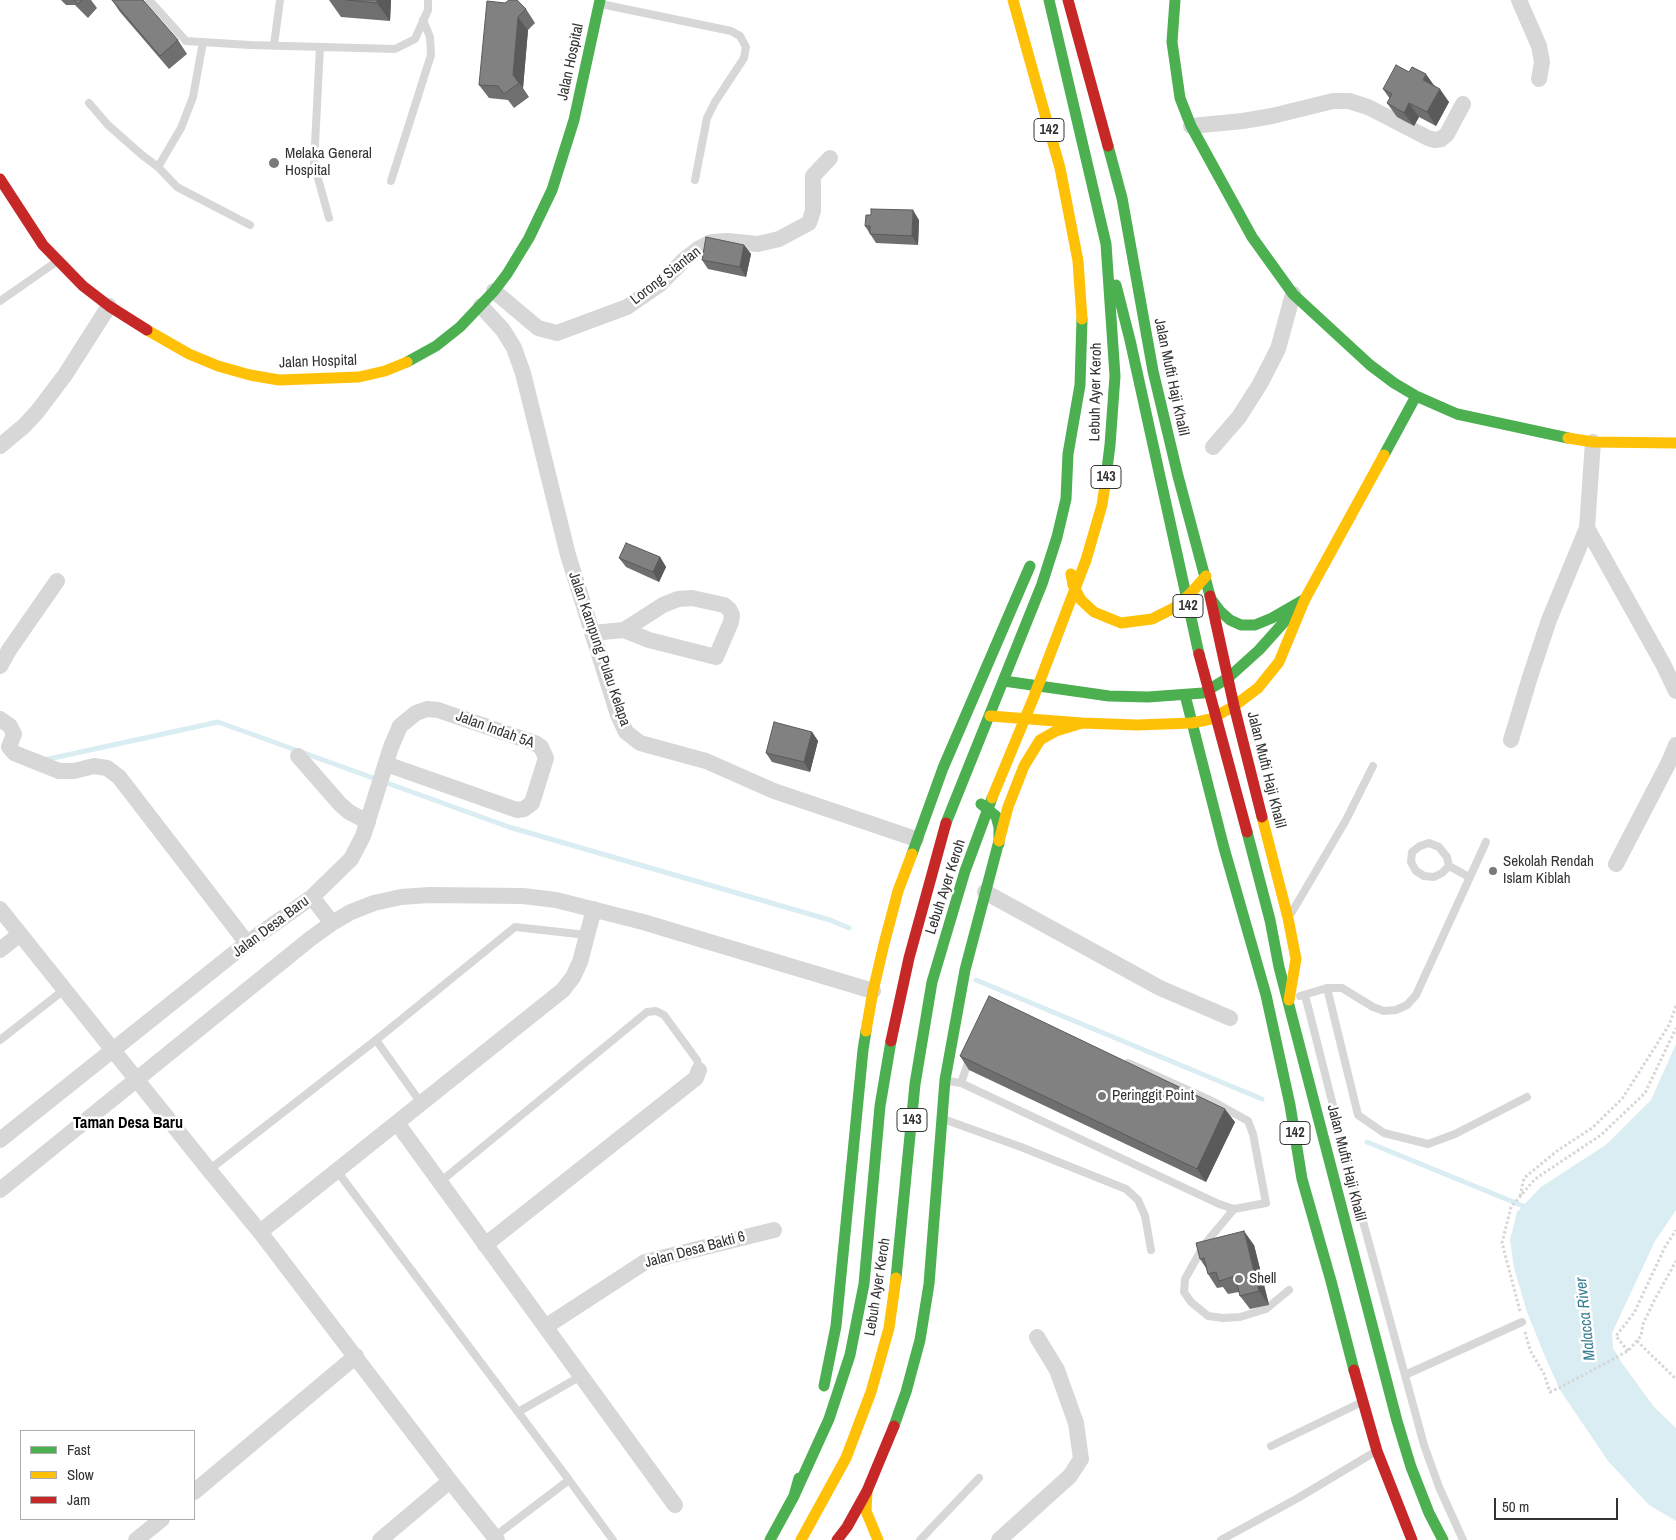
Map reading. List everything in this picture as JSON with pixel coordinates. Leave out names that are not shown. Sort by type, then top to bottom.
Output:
[{"type":"main road","name":"142","points":[[1013,0],[1060,168],[1078,261],[1083,329],[1080,385],[1068,454]]},
{"type":"main road","name":"142","points":[[1049,0],[1130,340],[1192,626],[1270,920],[1289,1000]]},
{"type":"main road","name":"Jalan Mufti Haji Khalil","points":[[1068,0],[1122,198],[1153,371],[1178,476],[1206,576],[1234,706],[1288,918],[1296,959],[1289,1000],[1397,1421],[1411,1467],[1429,1513],[1443,1540]]},
{"type":"main road","points":[[1175,0],[1172,42],[1175,72],[1180,98],[1191,126],[1252,236],[1293,294],[1370,365],[1394,383],[1416,396],[1457,414],[1526,430],[1593,442],[1676,443]]},
{"type":"main road","name":"Jalan Hospital","points":[[0,179],[43,245],[58,261],[84,286],[109,306],[162,340],[218,366],[250,375],[279,380],[359,377],[386,371],[436,346],[460,326],[494,291],[529,238],[552,190],[574,120],[600,2]]},
{"type":"main road","name":"Lebuh Ayer Keroh","points":[[801,1540],[846,1458],[870,1392],[889,1328],[899,1257],[915,1084],[932,982],[965,871],[996,785],[1086,560],[1102,504],[1110,445],[1115,376],[1106,244]]},
{"type":"main road","points":[[990,716],[1137,725],[1192,722],[1211,719],[1234,706],[1258,688],[1279,662],[1306,599],[1416,396]]},
{"type":"main road","name":"Lebuh Ayer Keroh","points":[[1055,492],[1068,454]]},
{"type":"main road","points":[[1067,538],[1068,454]]},
{"type":"main road","points":[[770,1540],[794,1496],[829,1418],[850,1355],[864,1284],[880,1106],[893,1029],[909,958],[944,827],[1042,584],[1058,537],[1066,499]]},
{"type":"main road","points":[[821,1401],[836,1326],[863,1050],[873,991],[898,891],[942,768],[1033,557]]},
{"type":"main road","points":[[1070,567],[1073,585],[1081,600],[1094,612],[1121,622],[1152,620],[1174,608],[1206,576]]},
{"type":"main road","points":[[1211,599],[1230,620],[1242,625],[1256,625],[1306,599]]},
{"type":"main road","points":[[1004,681],[1109,696],[1148,697],[1203,693],[1228,678],[1259,650],[1306,599]]},
{"type":"main road","name":"142","points":[[1185,695],[1224,848],[1266,995],[1290,1105],[1302,1179],[1331,1281],[1362,1402],[1377,1451],[1412,1540]]},
{"type":"main road","points":[[837,1540],[847,1527],[867,1491],[890,1439],[906,1392],[920,1340],[930,1276],[945,1080],[965,970],[1008,807],[1024,766],[1040,740],[1056,731],[1082,723]]},
{"type":"main road","points":[[944,827],[952,816],[969,804],[978,803],[988,808],[996,816],[999,827],[999,844]]},
{"type":"main road","points":[[794,1496],[816,1420]]},
{"type":"main road","points":[[867,1491],[866,1511],[878,1540]]},
{"type":"street","points":[[1519,0],[1539,46],[1542,62],[1539,79]]},
{"type":"street","points":[[1191,126],[1243,121],[1333,101],[1349,101],[1368,106],[1435,140],[1441,139],[1447,134],[1463,104]]},
{"type":"street","name":"Lorong Siantan","points":[[494,291],[538,328],[557,333],[627,307],[659,285],[698,249],[712,242],[727,241],[758,244],[778,239],[809,223],[813,211],[813,176],[830,158]]},
{"type":"street","points":[[1212,447],[1239,417],[1260,384],[1278,349],[1293,294]]},
{"type":"street","points":[[0,446],[24,426],[37,412],[65,375],[109,306]]},
{"type":"street","name":"Jalan Kampung Pulau Kelapa","points":[[481,306],[503,330],[514,348],[523,373],[568,554],[618,714],[626,732],[640,743],[706,761],[774,791],[916,839]]},
{"type":"street","points":[[1511,740],[1549,620],[1587,528],[1593,442]]},
{"type":"street","points":[[1587,528],[1676,690]]},
{"type":"street","points":[[0,666],[57,581]]},
{"type":"street","points":[[592,633],[624,630],[649,640],[716,657],[731,622],[732,615],[724,605],[692,598],[678,599],[663,605],[624,630]]},
{"type":"street","name":"Jalan Indah 5A","points":[[427,709],[438,710],[535,743],[541,747],[546,758],[532,803],[524,809],[518,810],[385,767],[400,726],[416,713],[427,709]]},
{"type":"street","points":[[0,719],[10,726],[14,753],[59,771],[74,771],[94,766],[107,768],[119,777],[247,943]]},
{"type":"street","points":[[1616,864],[1676,745]]},
{"type":"street","points":[[298,756],[340,804],[349,812],[368,822]]},
{"type":"street","name":"Jalan Desa Baru","points":[[0,1140],[114,1051],[247,943],[312,897],[351,859],[368,822],[385,767]]},
{"type":"street","points":[[985,892],[1160,988],[1230,1018]]},
{"type":"street","points":[[0,1190],[138,1080],[288,956],[332,923],[351,912],[374,903],[401,897],[429,895],[523,896],[556,900],[594,909],[873,991]]},
{"type":"street","points":[[312,897],[332,923]]},
{"type":"street","points":[[0,909],[260,1232],[494,1539]]},
{"type":"street","points":[[260,1232],[563,990],[573,977],[580,962],[594,909]]},
{"type":"street","points":[[0,950],[20,934]]},
{"type":"street","points":[[485,1245],[696,1078],[699,1070]]},
{"type":"street","points":[[396,1123],[675,1506]]},
{"type":"street","name":"Jalan Desa Bakti 6","points":[[545,1327],[645,1262],[774,1230]]},
{"type":"street","points":[[999,1540],[1070,1476],[1081,1459],[1076,1423],[1057,1370],[1037,1337]]},
{"type":"street","points":[[195,1491],[356,1356]]},
{"type":"street","points":[[380,1540],[450,1481]]},
{"type":"street","points":[[136,1540],[161,1520]]},
{"type":"lane","points":[[149,0],[186,41],[394,49],[415,39],[428,10],[428,0]]},
{"type":"lane","points":[[274,45],[280,0]]},
{"type":"lane","points":[[600,2],[730,31],[740,36],[746,47],[744,58],[715,102],[708,118],[695,180]]},
{"type":"lane","points":[[391,181],[431,55],[430,37],[423,20]]},
{"type":"lane","points":[[158,167],[181,128],[193,97],[204,42]]},
{"type":"lane","points":[[320,47],[314,164],[329,218]]},
{"type":"lane","points":[[89,104],[108,125],[158,167],[177,187],[250,225]]},
{"type":"lane","points":[[0,301],[58,261]]},
{"type":"lane","points":[[1288,918],[1346,820],[1374,766]]},
{"type":"lane","points":[[1449,866],[1442,873],[1434,877],[1424,876],[1416,871],[1411,862],[1412,852],[1429,842],[1439,847],[1447,857],[1449,866],[1469,877]]},
{"type":"lane","points":[[1289,1000],[1328,988],[1342,988],[1373,1007],[1384,1011],[1396,1010],[1407,1005],[1416,995],[1486,842]]},
{"type":"lane","points":[[209,1170],[376,1040],[515,927],[587,935]]},
{"type":"lane","points":[[1328,988],[1358,1114],[1384,1133],[1428,1144],[1455,1134],[1527,1097]]},
{"type":"lane","points":[[0,1040],[64,989]]},
{"type":"lane","points":[[1305,995],[1355,1192],[1424,1445],[1439,1487],[1463,1540]]},
{"type":"lane","points":[[440,1182],[647,1012],[656,1011],[664,1015],[697,1060],[699,1070]]},
{"type":"lane","points":[[376,1040],[421,1104]]},
{"type":"lane","points":[[961,1083],[973,1049]]},
{"type":"lane","points":[[945,1080],[961,1083],[1234,1209],[1266,1202],[1253,1134],[1248,1121],[1214,1102],[1117,1058]]},
{"type":"lane","points":[[941,1119],[1021,1147],[1126,1189],[1138,1200],[1145,1216],[1151,1250]]},
{"type":"lane","points":[[337,1171],[570,1480],[613,1540]]},
{"type":"lane","points":[[1234,1209],[1204,1245],[1184,1279],[1184,1292],[1191,1302],[1208,1316],[1223,1318],[1240,1317],[1266,1308],[1289,1290]]},
{"type":"lane","points":[[1405,1376],[1522,1322]]},
{"type":"lane","points":[[518,1412],[581,1376]]},
{"type":"lane","points":[[1271,1446],[1362,1402]]},
{"type":"lane","points":[[1221,1540],[1298,1498],[1377,1451]]},
{"type":"lane","points":[[920,1540],[979,1478]]},
{"type":"lane","points":[[494,1539],[570,1480]]},
{"type":"path","points":[[1519,1198],[1524,1178],[1557,1151],[1592,1128],[1622,1099],[1669,1025],[1676,1006]]},
{"type":"path","points":[[1676,1028],[1645,1093],[1601,1135],[1535,1179],[1511,1207],[1502,1243],[1530,1350],[1544,1374],[1550,1392],[1628,1351],[1641,1336],[1643,1324],[1676,1261]]},
{"type":"path","points":[[1628,1351],[1616,1336],[1634,1312],[1665,1247],[1676,1230]]},
{"type":"path","points":[[1637,1341],[1676,1379]]},
{"type":"water","name":"Malacca River","points":[[1676,1044],[1676,1210],[1655,1241],[1612,1333],[1613,1348],[1622,1363],[1654,1407],[1676,1428],[1676,1521],[1649,1505],[1608,1461],[1560,1390],[1527,1312],[1514,1268],[1510,1240],[1517,1212],[1541,1187],[1607,1144],[1651,1100]]},
{"type":"building","points":[[74,0],[82,0],[78,4]]},
{"type":"building","points":[[112,0],[143,0],[178,40],[160,56]]},
{"type":"building","points":[[347,0],[377,0],[377,3]]},
{"type":"building","points":[[509,0],[517,0],[526,9],[518,17],[513,75],[519,83],[504,94],[498,86],[479,85],[487,1],[505,3]]},
{"type":"building","points":[[1396,65],[1409,72],[1412,67],[1426,74],[1423,80],[1440,89],[1427,112],[1409,103],[1404,113],[1387,103],[1392,94],[1383,89]]},
{"type":"building","points":[[871,209],[913,210],[912,236],[870,234],[870,226],[865,226],[866,215],[871,215]]},
{"type":"building","points":[[706,237],[744,245],[740,267],[702,260]]},
{"type":"building","points":[[626,543],[660,557],[653,572],[619,558]]},
{"type":"building","points":[[774,722],[812,732],[804,762],[766,753]]},
{"type":"building","name":"Peringgit Point","points":[[989,996],[1225,1109],[1197,1169],[960,1056]]},
{"type":"building","name":"Shell","points":[[1244,1231],[1259,1291],[1240,1296],[1235,1276],[1219,1281],[1216,1272],[1208,1274],[1204,1258],[1200,1259],[1196,1243]]},
{"type":"waterway","points":[[44,760],[218,722],[509,827],[830,920],[849,928]]},
{"type":"waterway","points":[[976,980],[1262,1099]]},
{"type":"waterway","points":[[1367,1142],[1528,1208]]},
{"type":"traffic: fast","points":[[407,362],[436,346],[460,327],[494,291],[529,238],[552,190],[574,120],[600,0]]},
{"type":"traffic: fast","points":[[1049,0],[1106,244],[1115,376],[1105,485]]},
{"type":"traffic: fast","points":[[1175,0],[1172,42],[1180,98],[1191,126],[1252,237],[1293,294],[1370,365],[1394,383],[1416,396],[1457,414],[1568,438]]},
{"type":"traffic: fast","points":[[1108,146],[1122,198],[1153,371],[1178,476],[1210,596]]},
{"type":"traffic: fast","points":[[1116,285],[1130,340],[1199,654]]},
{"type":"traffic: fast","points":[[946,823],[1042,584],[1057,537],[1066,499],[1068,454],[1080,385],[1082,319]]},
{"type":"traffic: fast","points":[[1384,455],[1416,396]]},
{"type":"traffic: fast","points":[[912,854],[943,768],[1030,566]]},
{"type":"traffic: fast","points":[[1211,599],[1230,620],[1241,625],[1255,625],[1272,618],[1305,599]]},
{"type":"traffic: fast","points":[[1228,678],[1259,650],[1294,611]]},
{"type":"traffic: fast","points":[[1004,681],[1109,696],[1148,697],[1203,693],[1228,678]]},
{"type":"traffic: fast","points":[[1185,695],[1224,848],[1266,995],[1290,1105],[1302,1179],[1354,1370]]},
{"type":"traffic: fast","points":[[896,1278],[915,1084],[932,982],[965,871],[992,798]]},
{"type":"traffic: fast","points":[[981,804],[996,816],[999,827],[999,844]]},
{"type":"traffic: fast","points":[[1247,832],[1270,920],[1279,967],[1397,1421],[1411,1467],[1429,1513],[1443,1540]]},
{"type":"traffic: fast","points":[[894,1426],[906,1392],[920,1340],[929,1284],[945,1080],[965,970],[999,841]]},
{"type":"traffic: fast","points":[[824,1386],[836,1326],[866,1031]]},
{"type":"traffic: fast","points":[[794,1496],[829,1419],[850,1355],[864,1284],[880,1106],[891,1041]]},
{"type":"traffic: fast","points":[[770,1540],[794,1496],[799,1478]]},
{"type":"traffic: slow","points":[[1013,0],[1060,168],[1078,261],[1082,319]]},
{"type":"traffic: slow","points":[[147,330],[189,354],[218,366],[250,375],[279,380],[359,377],[385,371],[407,362]]},
{"type":"traffic: slow","points":[[1568,438],[1593,442],[1676,443]]},
{"type":"traffic: slow","points":[[1234,706],[1258,688],[1279,662],[1305,599],[1384,455]]},
{"type":"traffic: slow","points":[[992,798],[1033,699],[1086,560],[1102,505],[1105,485]]},
{"type":"traffic: slow","points":[[1071,574],[1073,585],[1081,600],[1094,612],[1121,623],[1152,619],[1174,608],[1206,576]]},
{"type":"traffic: slow","points":[[990,716],[1137,725],[1192,723],[1211,719],[1234,706]]},
{"type":"traffic: slow","points":[[999,841],[1008,807],[1024,766],[1040,740],[1056,731],[1082,723]]},
{"type":"traffic: slow","points":[[1262,817],[1288,918],[1296,959],[1289,1000]]},
{"type":"traffic: slow","points":[[866,1031],[884,944],[898,891],[912,854]]},
{"type":"traffic: slow","points":[[801,1540],[846,1458],[871,1392],[889,1328],[896,1278]]},
{"type":"traffic: slow","points":[[867,1491],[866,1511],[878,1540]]},
{"type":"traffic: jam","points":[[1068,0],[1108,146]]},
{"type":"traffic: jam","points":[[0,179],[43,245],[83,286],[109,306],[147,330]]},
{"type":"traffic: jam","points":[[1210,596],[1234,706],[1262,817]]},
{"type":"traffic: jam","points":[[1199,654],[1247,832]]},
{"type":"traffic: jam","points":[[891,1041],[909,958],[946,823]]},
{"type":"traffic: jam","points":[[1354,1370],[1377,1451],[1412,1540]]},
{"type":"traffic: jam","points":[[837,1540],[847,1527],[867,1491],[894,1426]]},
{"type":"place","name":"Melaka General Hospital","points":[[274,163]]},
{"type":"place","name":"Sekolah Rendah Islam Kiblah","points":[[1493,871]]},
{"type":"place","name":"Peringgit Point","points":[[1102,1096]]},
{"type":"place","name":"Shell","points":[[1239,1279]]},
{"type":"district","name":"Taman Desa Baru","points":[[128,1124]]}]
